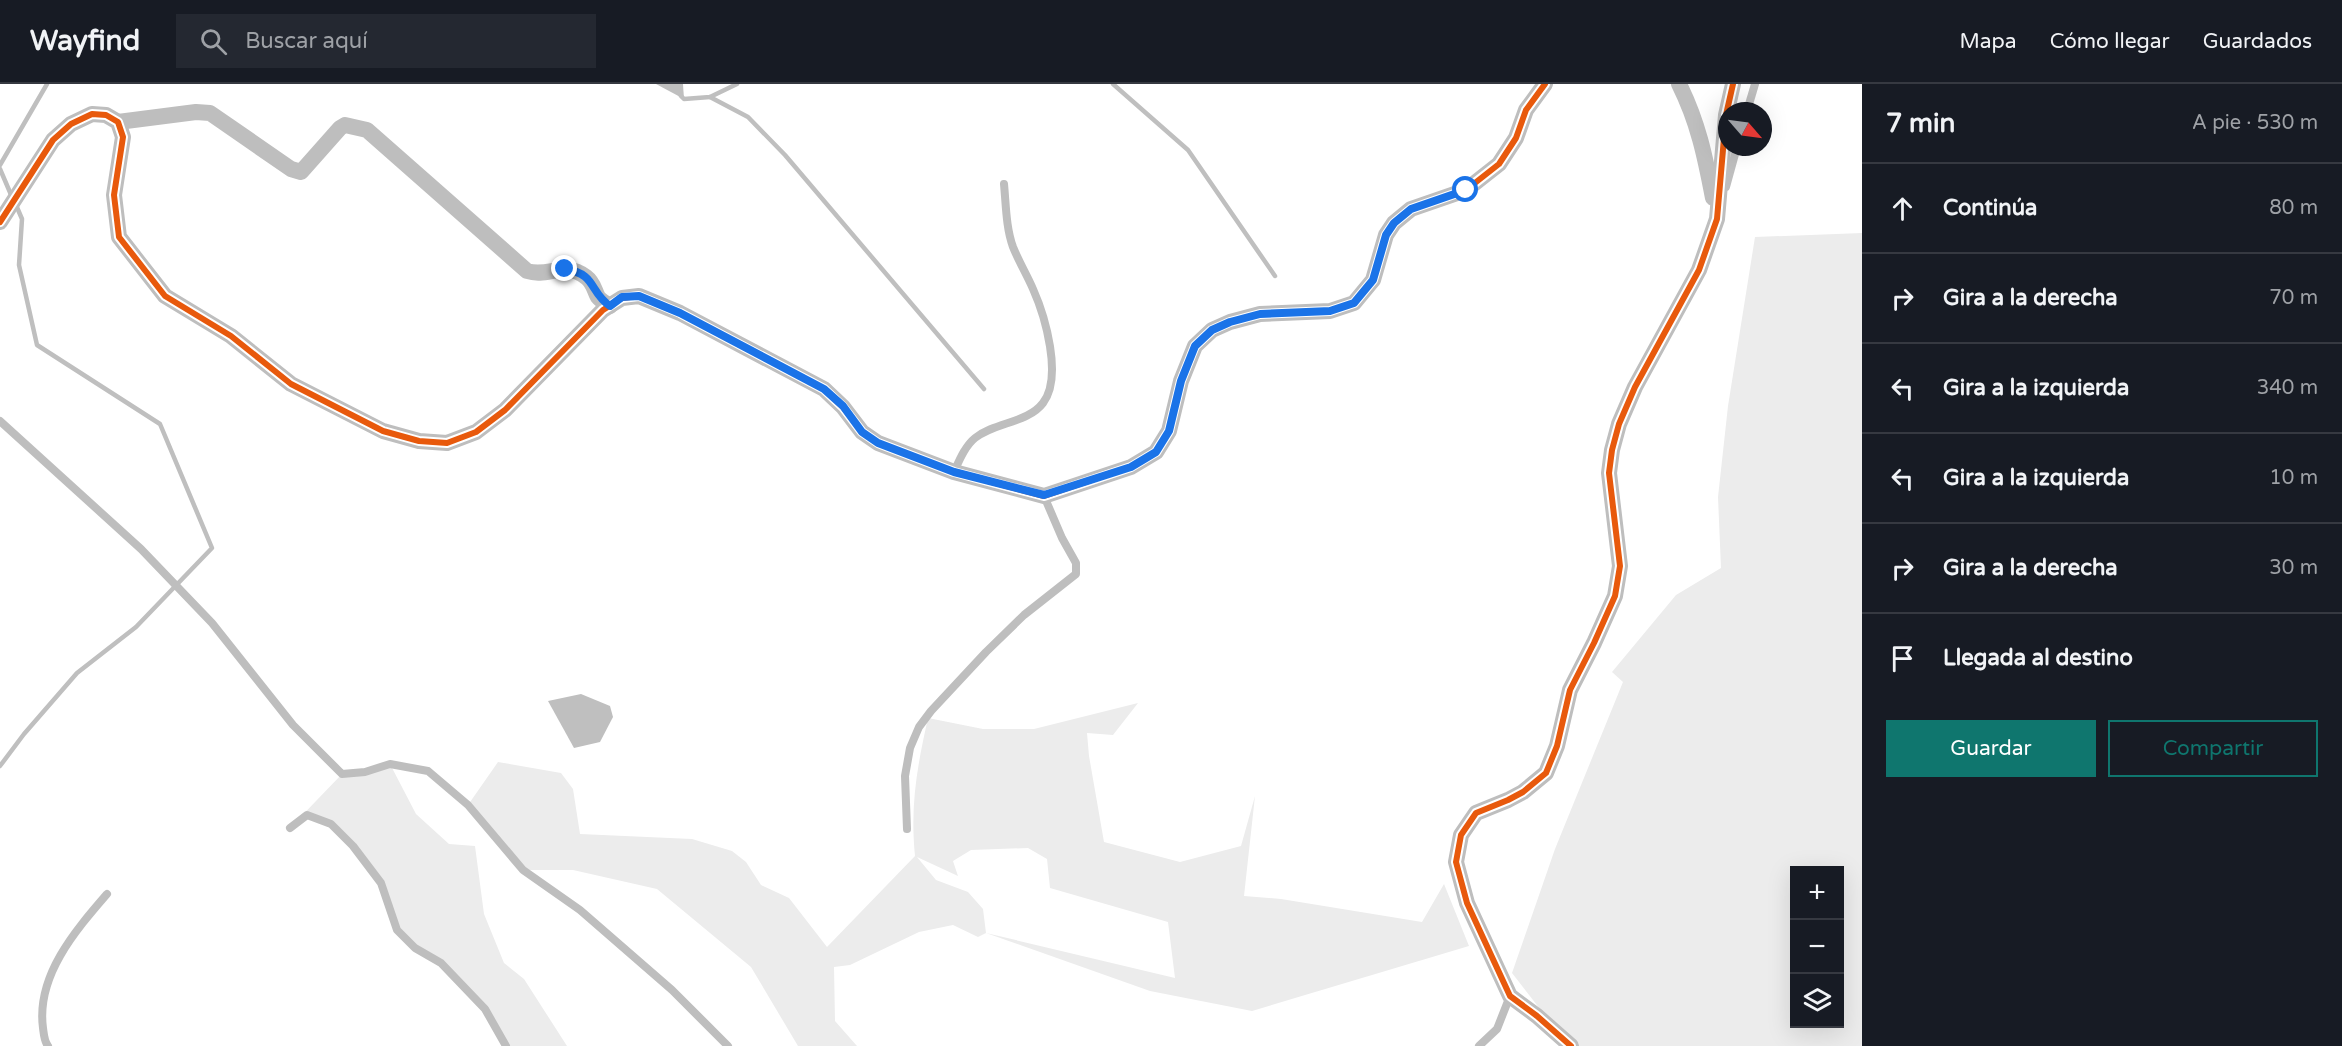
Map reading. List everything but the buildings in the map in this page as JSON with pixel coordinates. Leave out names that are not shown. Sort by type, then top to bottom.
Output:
[{"type":"street","points":[[118,122],[123,137],[114,195],[119,237],[165,296],[231,336],[291,384],[383,431],[419,441],[447,443],[476,432],[505,410],[603,310],[622,297],[639,296],[680,313],[824,389],[843,406],[862,432],[878,443],[954,472],[1044,495],[1131,467],[1156,452],[1169,431],[1181,381],[1195,346],[1212,330],[1230,322],[1260,314],[1330,311],[1354,303],[1373,280],[1386,235],[1394,223],[1411,209],[1466,190],[1499,164],[1516,138],[1526,110],[1545,84]]},
{"type":"street","points":[[1679,84],[1693,112],[1703,143],[1717,219]]},
{"type":"street","points":[[1571,1046],[1510,996],[1467,903],[1456,862],[1461,835],[1476,813],[1515,796],[1546,773],[1557,746],[1570,690],[1615,596],[1620,566],[1609,473],[1618,424],[1652,355],[1699,270],[1717,219],[1726,115],[1733,84]]},
{"type":"street","points":[[0,222],[53,140],[71,124],[92,114],[106,115],[118,122],[196,112],[210,113],[291,169],[301,172],[345,125],[366,130],[527,271],[535,274],[565,269],[584,275],[591,281],[597,295],[610,306]]},
{"type":"lane","points":[[1750,102],[1755,84]]},
{"type":"lane","points":[[1717,219],[1734,156]]},
{"type":"lane","points":[[954,472],[964,451],[975,438],[1034,412],[1044,402],[1053,371],[1046,329],[1033,289],[1013,247],[1004,184]]},
{"type":"lane","points":[[0,421],[141,549],[212,623],[292,725],[342,774],[365,772],[390,764],[428,771],[468,805],[523,870],[580,910],[672,990],[728,1046]]},
{"type":"lane","points":[[907,829],[905,776],[910,748],[919,727],[930,711],[986,651],[1024,615],[1076,574],[1076,563],[1062,538],[1044,495]]},
{"type":"lane","points":[[290,828],[308,814],[331,824],[353,846],[381,883],[397,930],[415,948],[441,963],[485,1009],[506,1046]]},
{"type":"lane","points":[[48,1046],[45,1042],[41,1015],[45,990],[58,960],[81,924],[107,894]]},
{"type":"lane","points":[[1479,1046],[1497,1029],[1510,996]]},
{"type":"shaded area","points":[[656,84],[683,84],[684,99]]},
{"type":"shaded area","points":[[1862,233],[1862,1046],[1579,1046],[1540,1009],[1512,973],[1555,849],[1623,682],[1612,672],[1676,595],[1721,568],[1718,497],[1728,406],[1755,237]]},
{"type":"shaded area","points":[[581,694],[610,706],[613,717],[600,742],[574,748],[548,701]]},
{"type":"shaded area","points":[[1138,703],[1113,735],[1087,733],[1104,842],[1180,862],[1241,846],[1255,796],[1244,896],[1281,899],[1422,922],[1444,884],[1469,946],[1252,1011],[1150,991],[986,933],[978,937],[953,925],[919,932],[850,965],[834,967],[835,1021],[857,1046],[798,1046],[751,967],[657,889],[573,870],[523,870],[468,805],[498,762],[561,773],[573,789],[580,834],[692,839],[732,851],[746,862],[761,885],[789,898],[827,947],[915,856],[913,820],[916,787],[928,718],[983,729],[1034,729]],"holes":[[[1028,848],[1047,859],[1050,888],[1168,922],[1175,978],[986,933],[983,909],[968,892],[936,880],[917,857],[958,876],[953,861],[971,850]]]},
{"type":"shaded area","points":[[390,764],[416,814],[449,844],[475,846],[484,914],[504,963],[524,979],[567,1046],[506,1046],[485,1009],[441,963],[397,930],[381,883],[331,824],[308,815],[290,828],[342,774]]},
{"type":"waterway","points":[[0,165],[47,84]]},
{"type":"waterway","points":[[681,96],[684,99],[710,97],[737,84]]},
{"type":"waterway","points":[[1113,84],[1188,150],[1275,276]]},
{"type":"waterway","points":[[710,97],[748,117],[785,155],[984,389]]},
{"type":"waterway","points":[[0,169],[12,197]]},
{"type":"waterway","points":[[0,766],[24,734],[77,673],[136,627],[212,548],[160,424],[37,345],[19,265],[22,219],[16,205]]},
{"type":"cycle path","points":[[0,222],[53,140],[71,124],[92,114],[106,115],[118,122],[123,137],[114,195],[119,237],[165,296],[231,336],[291,384],[383,431],[419,441],[447,443],[476,432],[505,410],[603,310],[622,298],[639,296],[680,313],[824,389],[843,407],[862,432],[878,443],[954,472],[1044,496],[1131,467],[1156,452],[1169,431],[1181,381],[1195,346],[1212,330],[1230,322],[1260,314],[1330,311],[1354,303],[1373,280],[1386,235],[1394,223],[1411,209],[1466,190],[1499,164],[1516,138],[1526,110],[1545,84]]},
{"type":"cycle path","points":[[1571,1046],[1510,996],[1467,903],[1456,862],[1461,835],[1476,813],[1523,792],[1546,773],[1557,746],[1570,690],[1615,596],[1620,566],[1609,473],[1612,450],[1619,424],[1635,387],[1699,270],[1717,219],[1726,115],[1733,84]]},
{"type":"route","points":[[565,269],[584,275],[591,281],[600,299],[610,306],[622,297],[639,296],[680,313],[824,389],[843,406],[862,432],[878,443],[954,472],[1044,495],[1131,467],[1156,452],[1169,431],[1181,381],[1195,346],[1212,330],[1230,322],[1260,314],[1330,311],[1354,303],[1373,280],[1386,235],[1394,223],[1411,209],[1466,190]]}]
